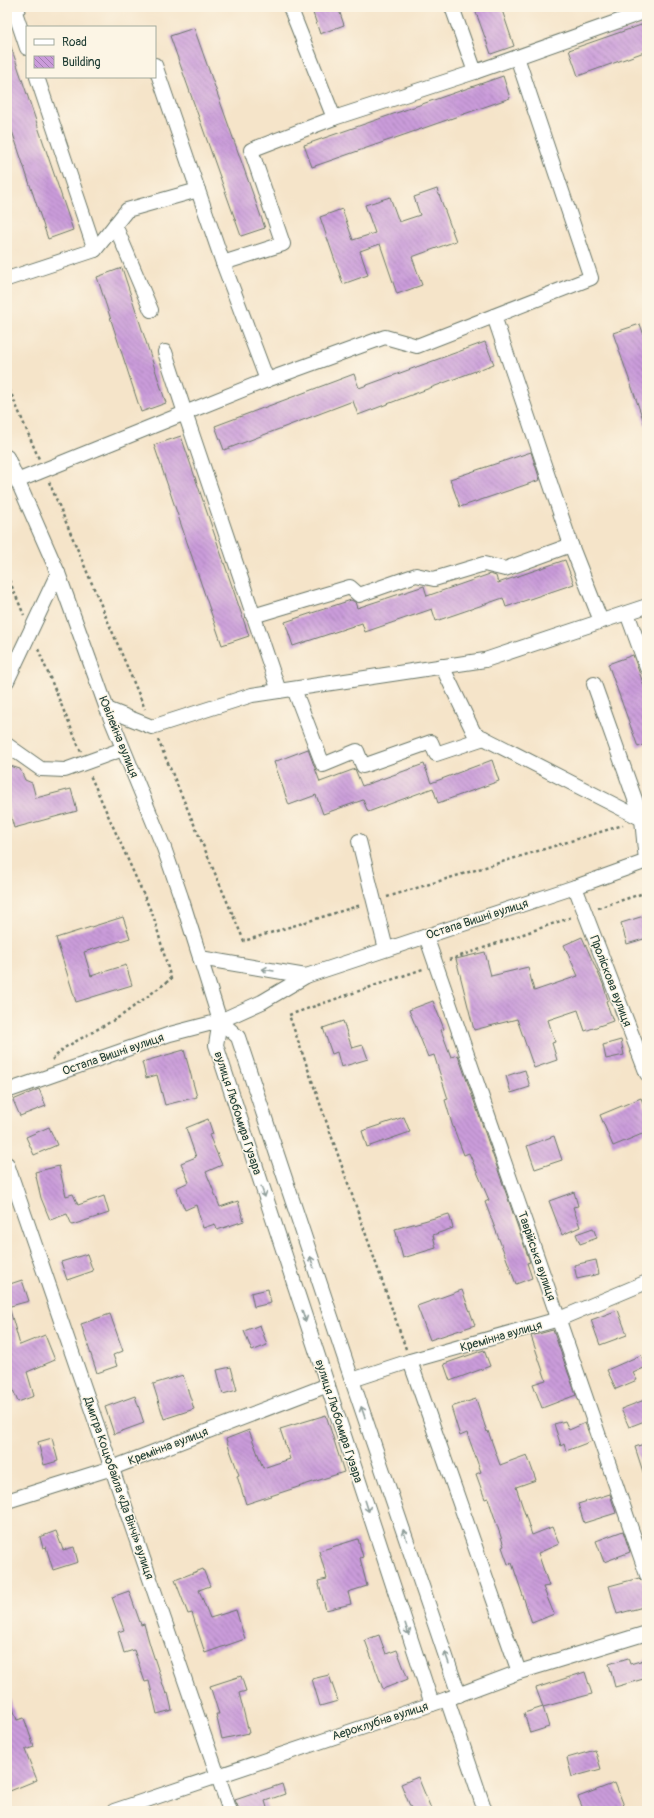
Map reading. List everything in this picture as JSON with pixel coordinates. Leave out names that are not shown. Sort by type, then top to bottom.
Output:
[{"type":"street","points":[[19,7],[14,9],[26,45]]},
{"type":"street","points":[[290,7],[334,118]]},
{"type":"street","points":[[452,7],[475,72]]},
{"type":"street","points":[[223,263],[283,244],[251,150],[334,118],[517,57],[620,13],[647,11]]},
{"type":"street","points":[[17,481],[267,380],[385,337],[417,346],[591,278],[517,57]]},
{"type":"street","points":[[156,68],[223,263],[267,380]]},
{"type":"street","points":[[37,78],[95,250]]},
{"type":"street","points":[[7,279],[95,250],[127,210],[198,190]]},
{"type":"street","points":[[115,225],[151,310]]},
{"type":"street","points":[[494,316],[571,545],[601,621]]},
{"type":"street","points":[[165,352],[184,413],[279,691]]},
{"type":"street","name":"Ювілейна вулиця","points":[[7,457],[58,573],[107,709],[164,848],[220,1021]]},
{"type":"street","points":[[253,616],[350,587],[360,595],[416,576],[434,579],[484,564],[505,569],[571,545]]},
{"type":"street","points":[[7,681],[14,652],[30,631],[58,573]]},
{"type":"street","points":[[107,709],[152,727],[252,695],[485,660],[647,606]]},
{"type":"street","points":[[627,613],[647,668]]},
{"type":"street","points":[[442,666],[474,733],[642,819]]},
{"type":"street","points":[[594,684],[642,819],[647,861]]},
{"type":"street","points":[[294,689],[323,765],[357,751],[363,766],[431,742],[436,754],[484,738]]},
{"type":"street","points":[[7,745],[41,769],[65,770],[123,748]]},
{"type":"street","points":[[359,841],[386,949]]},
{"type":"street","name":"Остапа Вишні вулиця","points":[[7,1091],[170,1034],[220,1021],[262,1002],[306,976],[575,887],[647,861]]},
{"type":"street","name":"Проліскова вулиця","points":[[575,887],[647,1074]]},
{"type":"street","name":"Таврійська вулиця","points":[[426,936],[647,1575]]},
{"type":"street","points":[[200,958],[306,976]]},
{"type":"street","name":"вулиця Любомира Гузара","points":[[220,1021],[238,1037],[352,1380],[453,1697],[485,1811]]},
{"type":"street","name":"вулиця Любомира Гузара","points":[[220,1021],[216,1045],[275,1229],[328,1385],[432,1704]]},
{"type":"street","name":"Дмитра Коцюбайла «Да Вінчі» вулиця","points":[[7,1164],[230,1811]]},
{"type":"street","name":"Кремінна вулиця","points":[[352,1380],[410,1361],[559,1319],[647,1282]]},
{"type":"street","points":[[410,1361],[519,1672]]},
{"type":"street","name":"Кремінна вулиця","points":[[7,1501],[112,1468],[328,1385]]},
{"type":"street","name":"Аероклубна вулиця","points":[[114,1811],[217,1775],[453,1697],[519,1672],[647,1633]]},
{"type":"path","points":[[7,384],[244,941],[642,819]]},
{"type":"path","points":[[7,575],[85,762],[154,918],[171,978],[121,1016],[64,1048],[48,1064]]},
{"type":"path","points":[[410,1361],[289,1015],[647,892]]},
{"type":"building","points":[[311,7],[338,7],[344,25],[320,34]]},
{"type":"building","points":[[474,7],[501,7],[514,46],[491,54]]},
{"type":"building","points":[[647,23],[647,51],[578,76],[569,50]]},
{"type":"building","points":[[194,28],[265,228],[241,236],[170,36]]},
{"type":"building","points":[[7,41],[9,41],[73,230],[48,239],[7,116]]},
{"type":"building","points":[[503,76],[510,98],[312,167],[304,145]]},
{"type":"building","points":[[437,189],[456,241],[412,257],[422,285],[397,294],[380,244],[360,251],[368,275],[343,284],[320,217],[342,209],[353,240],[375,233],[365,205],[390,197],[399,222],[420,215],[414,197]]},
{"type":"building","points":[[122,268],[166,403],[141,412],[97,277]]},
{"type":"building","points":[[640,324],[647,344],[647,425],[645,425],[613,333]]},
{"type":"building","points":[[485,342],[494,364],[358,415],[353,401],[224,450],[215,426],[354,374],[359,388]]},
{"type":"building","points":[[181,436],[249,636],[222,645],[154,445]]},
{"type":"building","points":[[531,452],[540,480],[460,507],[450,479]]},
{"type":"building","points":[[565,560],[574,584],[506,607],[503,598],[436,621],[432,609],[365,632],[362,623],[293,646],[285,622],[351,600],[355,602],[357,608],[424,586],[427,596],[490,574],[496,576],[498,583]]},
{"type":"building","points":[[633,655],[647,694],[647,743],[638,747],[608,664]]},
{"type":"building","points":[[308,749],[320,782],[355,769],[362,786],[424,764],[431,783],[492,760],[499,781],[438,803],[433,788],[368,812],[363,800],[323,814],[316,795],[289,805],[274,762]]},
{"type":"building","points":[[7,765],[20,769],[25,780],[32,783],[36,798],[71,789],[77,811],[14,828],[7,802]]},
{"type":"building","points":[[647,915],[647,938],[627,944],[621,923]]},
{"type":"building","points":[[123,917],[130,938],[84,952],[91,976],[126,965],[132,985],[76,1002],[56,938]]},
{"type":"building","points":[[582,937],[603,984],[608,1000],[606,1001],[613,1021],[585,1031],[578,1010],[548,1020],[555,1042],[552,1043],[557,1060],[534,1068],[517,1019],[474,1030],[456,959],[485,952],[491,976],[528,967],[534,991],[578,976],[564,945]]},
{"type":"building","points":[[433,1001],[444,1029],[441,1030],[451,1057],[458,1055],[530,1262],[527,1263],[532,1278],[516,1284],[485,1202],[489,1200],[469,1153],[464,1155],[452,1124],[445,1100],[448,1099],[434,1055],[428,1057],[409,1010]]},
{"type":"building","points":[[343,1021],[352,1048],[363,1045],[368,1059],[341,1067],[337,1052],[332,1054],[323,1028]]},
{"type":"building","points":[[621,1040],[624,1055],[606,1059],[603,1045]]},
{"type":"building","points":[[184,1050],[197,1097],[165,1105],[157,1075],[146,1078],[142,1062]]},
{"type":"building","points":[[525,1070],[530,1087],[511,1093],[506,1076]]},
{"type":"building","points":[[39,1089],[46,1106],[20,1116],[13,1100]]},
{"type":"building","points":[[641,1098],[647,1113],[647,1132],[613,1146],[600,1115]]},
{"type":"building","points":[[404,1117],[410,1132],[367,1147],[362,1131]]},
{"type":"building","points":[[208,1119],[213,1134],[209,1135],[222,1165],[206,1172],[220,1207],[238,1201],[244,1221],[217,1230],[215,1224],[203,1228],[196,1205],[185,1210],[176,1188],[189,1182],[181,1163],[196,1157],[186,1128]]},
{"type":"building","points":[[49,1127],[57,1145],[34,1155],[26,1137]]},
{"type":"building","points":[[554,1136],[562,1160],[535,1169],[527,1146]]},
{"type":"building","points":[[59,1166],[66,1196],[73,1194],[78,1205],[104,1196],[109,1213],[72,1225],[67,1214],[50,1220],[41,1198],[35,1172]]},
{"type":"building","points":[[574,1192],[578,1206],[573,1207],[580,1227],[562,1235],[549,1201]]},
{"type":"building","points":[[449,1214],[453,1228],[433,1235],[436,1248],[403,1258],[395,1229]]},
{"type":"building","points":[[593,1228],[597,1238],[580,1244],[576,1234]]},
{"type":"building","points":[[87,1254],[93,1271],[67,1280],[61,1262]]},
{"type":"building","points":[[596,1260],[599,1274],[577,1279],[574,1265]]},
{"type":"building","points":[[22,1280],[29,1301],[7,1307],[7,1285]]},
{"type":"building","points":[[268,1289],[271,1303],[254,1307],[251,1293]]},
{"type":"building","points":[[462,1290],[475,1325],[430,1340],[417,1306]]},
{"type":"building","points":[[7,1310],[10,1310],[20,1345],[45,1335],[55,1360],[27,1372],[34,1396],[18,1402],[7,1375]]},
{"type":"building","points":[[618,1310],[627,1335],[600,1345],[591,1320]]},
{"type":"building","points":[[110,1314],[123,1351],[113,1355],[117,1366],[97,1373],[81,1324]]},
{"type":"building","points":[[260,1325],[267,1345],[252,1351],[244,1331]]},
{"type":"building","points":[[553,1330],[576,1395],[542,1408],[533,1384],[546,1380],[531,1336]]},
{"type":"building","points":[[484,1350],[490,1366],[450,1381],[444,1364]]},
{"type":"building","points":[[641,1355],[646,1367],[633,1373],[637,1380],[616,1389],[607,1370]]},
{"type":"building","points":[[231,1367],[237,1390],[223,1394],[217,1370]]},
{"type":"building","points":[[183,1375],[194,1409],[164,1419],[153,1384]]},
{"type":"building","points":[[135,1396],[144,1423],[114,1434],[105,1407]]},
{"type":"building","points":[[476,1399],[500,1465],[527,1455],[536,1480],[516,1487],[532,1535],[552,1527],[559,1544],[538,1553],[549,1586],[543,1587],[554,1614],[532,1623],[512,1563],[508,1564],[502,1547],[504,1546],[488,1498],[485,1499],[476,1474],[481,1472],[467,1433],[460,1436],[451,1407]]},
{"type":"building","points":[[647,1399],[647,1420],[629,1427],[621,1409]]},
{"type":"building","points":[[326,1415],[344,1472],[246,1504],[237,1476],[239,1475],[226,1439],[249,1430],[263,1468],[290,1459],[280,1429]]},
{"type":"building","points":[[565,1421],[569,1430],[585,1423],[592,1441],[566,1451],[564,1444],[561,1446],[554,1424]]},
{"type":"building","points":[[52,1438],[58,1461],[44,1465],[38,1442]]},
{"type":"building","points":[[647,1443],[647,1477],[645,1478],[635,1447]]},
{"type":"building","points":[[610,1494],[616,1513],[584,1523],[578,1504]]},
{"type":"building","points":[[56,1531],[63,1550],[74,1547],[78,1562],[53,1570],[46,1547],[43,1548],[40,1537]]},
{"type":"building","points":[[623,1531],[630,1552],[604,1562],[596,1541]]},
{"type":"building","points":[[358,1539],[363,1557],[360,1558],[367,1586],[348,1592],[351,1604],[326,1610],[318,1581],[327,1579],[319,1551]]},
{"type":"building","points":[[203,1569],[210,1586],[199,1590],[210,1618],[236,1610],[245,1639],[205,1653],[192,1613],[188,1614],[175,1580]]},
{"type":"building","points":[[639,1578],[644,1583],[647,1593],[647,1606],[617,1614],[609,1586]]},
{"type":"building","points":[[129,1591],[141,1625],[144,1624],[166,1694],[168,1693],[172,1710],[157,1714],[149,1681],[145,1682],[134,1650],[124,1653],[118,1632],[124,1630],[112,1597]]},
{"type":"building","points":[[379,1635],[386,1654],[397,1650],[408,1679],[383,1689],[365,1640]]},
{"type":"building","points":[[628,1658],[630,1664],[647,1659],[647,1678],[615,1687],[609,1664]]},
{"type":"building","points":[[585,1672],[592,1694],[543,1707],[536,1688]]},
{"type":"building","points":[[329,1675],[338,1701],[320,1706],[312,1679]]},
{"type":"building","points":[[241,1676],[246,1691],[239,1693],[249,1733],[222,1739],[216,1714],[219,1714],[210,1686]]},
{"type":"building","points":[[7,1696],[9,1696],[17,1720],[24,1718],[34,1747],[25,1750],[37,1780],[10,1791],[7,1784]]},
{"type":"building","points":[[543,1707],[549,1727],[530,1733],[524,1713]]},
{"type":"building","points":[[595,1750],[601,1769],[572,1777],[567,1758]]},
{"type":"building","points":[[418,1777],[432,1811],[412,1811],[401,1784]]},
{"type":"building","points":[[615,1783],[626,1811],[584,1811],[578,1797]]},
{"type":"building","points":[[282,1784],[285,1794],[265,1801],[268,1811],[240,1811],[235,1800]]}]
